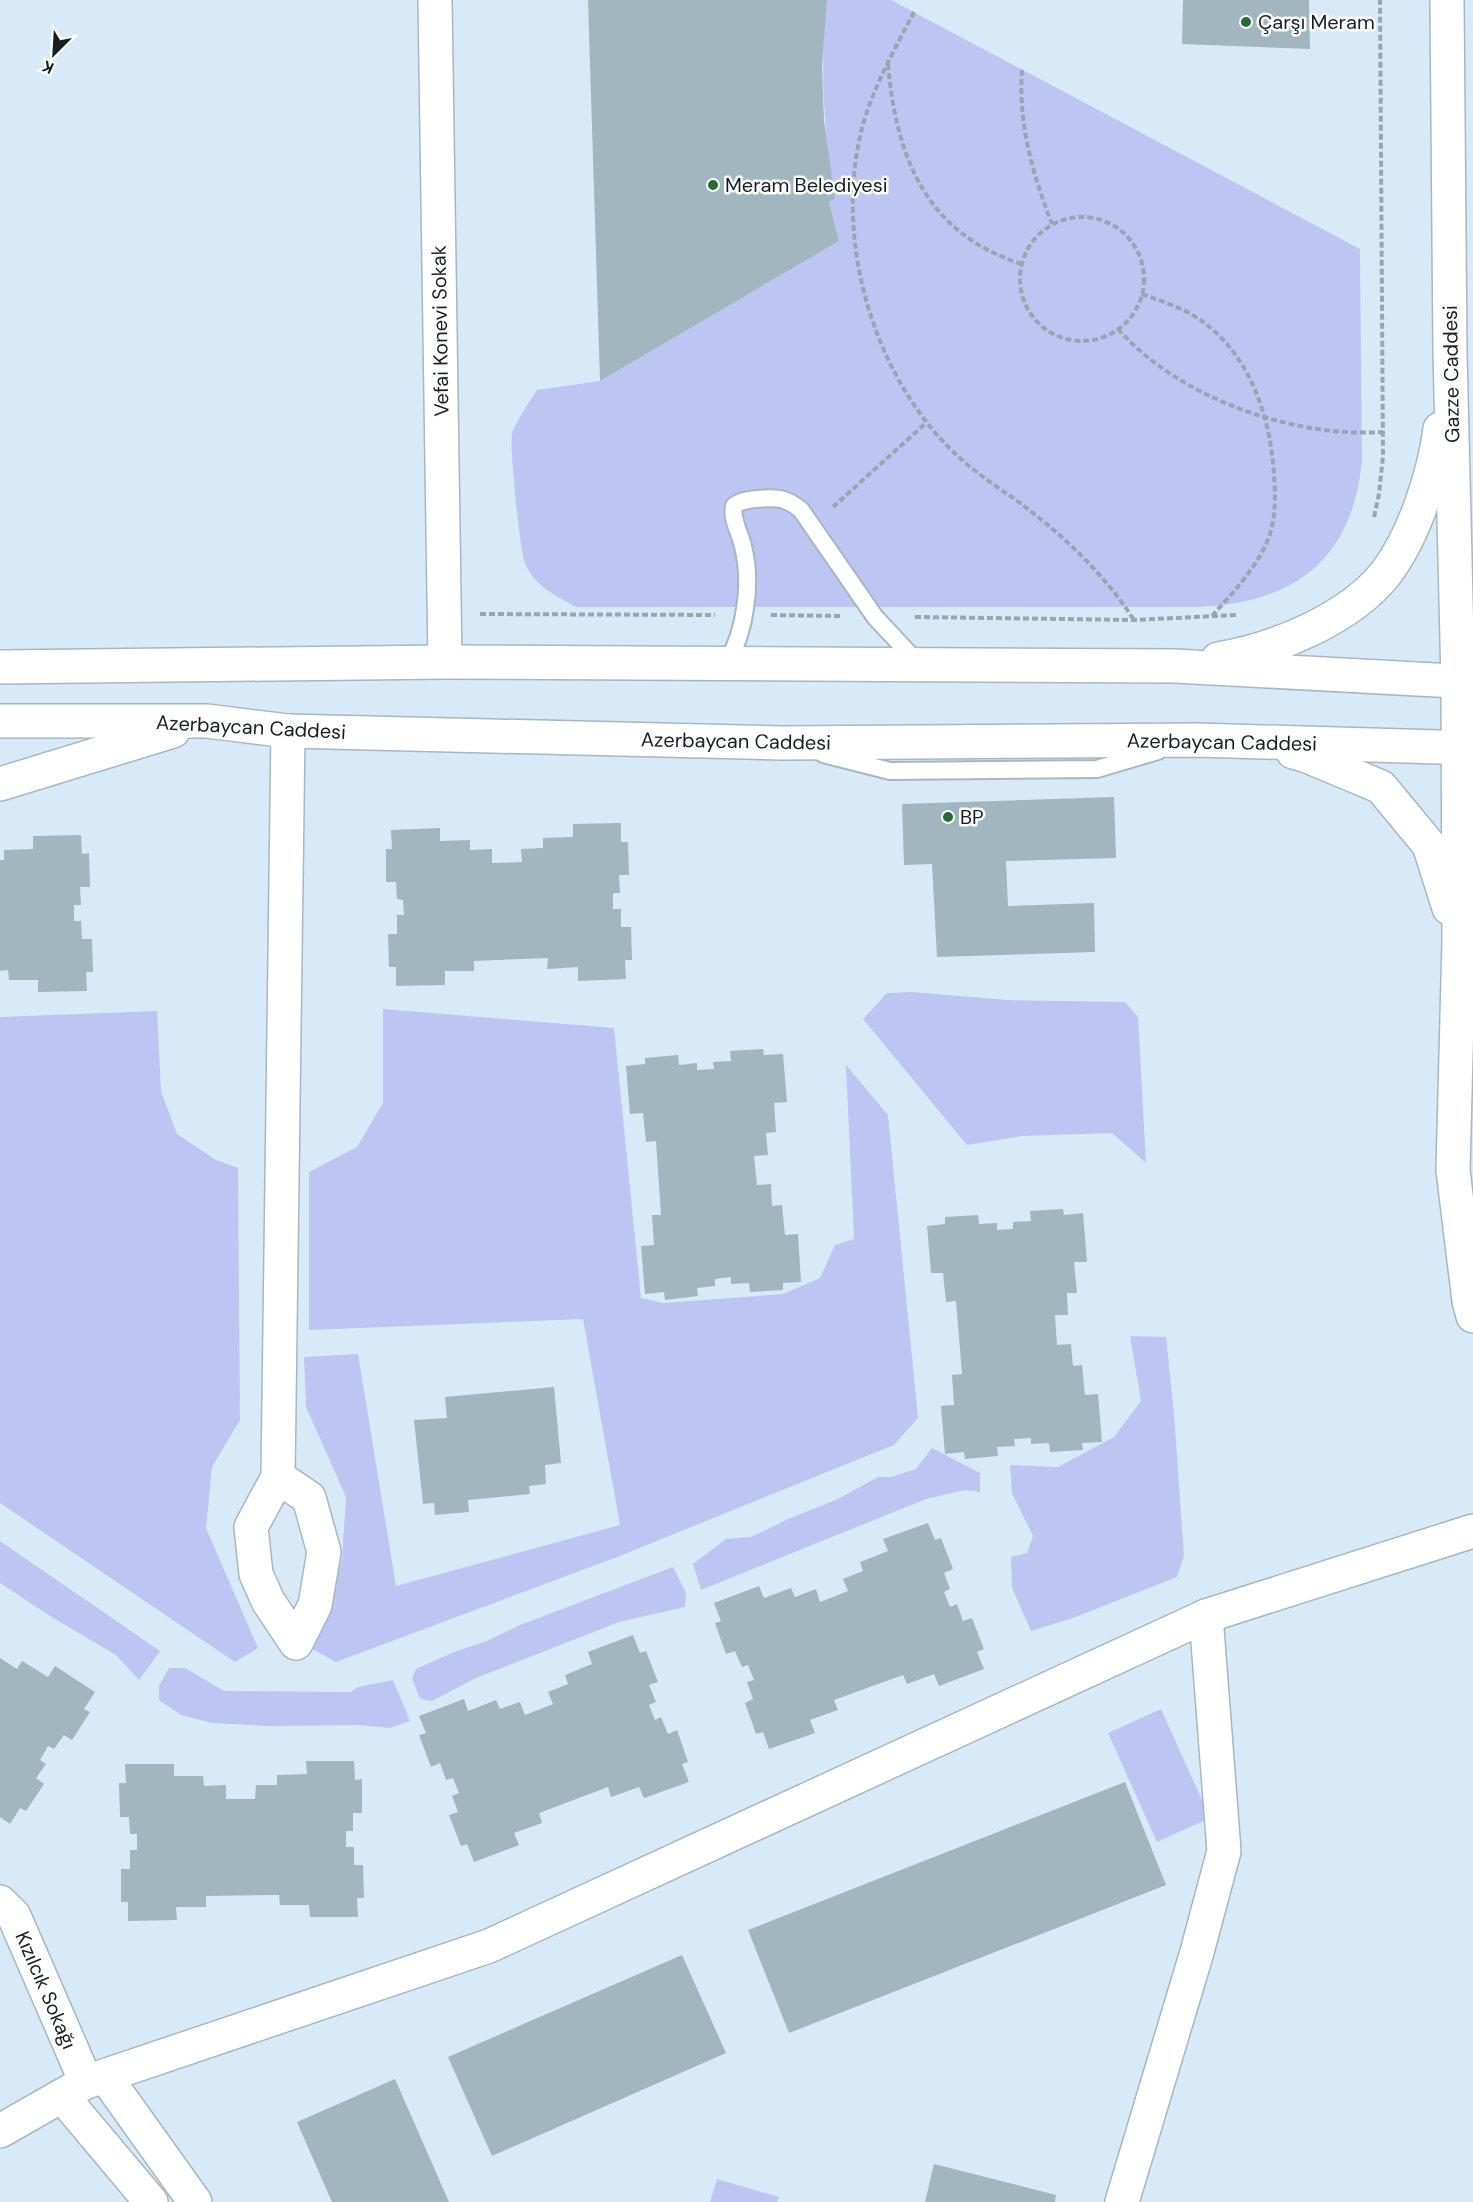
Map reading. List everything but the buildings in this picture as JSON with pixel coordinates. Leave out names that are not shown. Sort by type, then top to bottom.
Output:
[{"type":"main road","name":"Vefai Konevi Sokak","points":[[435,0],[445,662]]},
{"type":"main road","name":"Gazze Caddesi","points":[[1448,0],[1450,353],[1466,682],[1453,1170],[1469,1301],[1473,1316]]},
{"type":"main road","points":[[1175,666],[1231,657],[1278,642],[1323,623],[1359,601],[1386,573],[1408,535],[1424,497],[1439,441],[1450,353]]},
{"type":"main road","points":[[0,667],[445,662],[1175,666],[1466,682]]},
{"type":"main road","name":"Azerbaycan Caddesi","points":[[0,721],[207,721],[288,731],[782,743],[1197,740],[1465,748]]},
{"type":"main road","points":[[0,784],[207,721]]},
{"type":"main road","points":[[278,1477],[288,731]]},
{"type":"main road","points":[[1249,742],[1307,756],[1381,787],[1430,845],[1459,941]]},
{"type":"main road","points":[[0,2131],[84,2085],[489,1946],[1206,1616],[1473,1531]]},
{"type":"main road","points":[[1122,2202],[1197,1952],[1224,1851],[1206,1616]]},
{"type":"main road","name":"Kızılcık Sokağı","points":[[0,1902],[14,1916],[84,2085]]},
{"type":"main road","points":[[84,2085],[151,2202]]},
{"type":"main road","points":[[84,2085],[195,2202]]},
{"type":"lane","points":[[727,663],[739,634],[747,578],[745,553],[733,515],[734,506],[740,500],[778,498],[801,510],[875,617],[920,665]]},
{"type":"path","points":[[1372,523],[1379,494],[1383,432],[1380,0]]},
{"type":"path","points":[[914,12],[888,64],[863,127],[856,158],[853,186],[855,243],[864,294],[877,333],[900,381],[926,423],[963,461],[1029,510],[1081,553],[1112,587],[1134,620]]},
{"type":"path","points":[[888,64],[894,112],[907,157],[928,199],[944,218],[973,243],[989,252],[1022,264]]},
{"type":"path","points":[[1022,70],[1021,91],[1025,134],[1039,187],[1052,224]]},
{"type":"path","points":[[1089,217],[1116,227],[1130,240],[1140,256],[1144,275],[1142,294],[1135,311],[1118,329],[1095,339],[1064,337],[1046,328],[1031,314],[1020,285],[1022,264],[1030,246],[1052,224],[1070,218],[1089,217]]},
{"type":"path","points":[[1142,294],[1188,312],[1210,329],[1246,371],[1266,417],[1274,472],[1272,526],[1257,559],[1239,585],[1211,616]]},
{"type":"path","points":[[1118,329],[1137,349],[1165,370],[1214,396],[1266,417],[1321,431],[1356,434],[1383,432]]},
{"type":"path","points":[[828,512],[926,423]]},
{"type":"shaded area","points":[[827,0],[891,0],[1360,249],[1362,461],[1356,496],[1346,525],[1331,550],[1313,570],[1290,585],[1263,596],[1232,604],[1198,607],[576,607],[539,584],[529,571],[523,555],[511,442],[516,424],[537,390],[600,381],[839,241],[829,202],[835,199],[824,100],[823,50]]},
{"type":"shaded area","points":[[912,992],[1008,1000],[1125,1002],[1138,1017],[1146,1163],[1112,1133],[1022,1136],[967,1145],[863,1019],[887,993]]},
{"type":"shaded area","points":[[383,1009],[614,1028],[641,1298],[664,1303],[783,1294],[820,1278],[835,1245],[854,1239],[846,1065],[888,1115],[918,1418],[894,1445],[617,1557],[336,1662],[307,1646],[342,1558],[346,1497],[306,1407],[304,1357],[358,1354],[396,1586],[620,1525],[583,1319],[309,1330],[309,1172],[357,1147],[383,1103]]},
{"type":"shaded area","points":[[157,1011],[161,1091],[177,1134],[216,1160],[238,1168],[240,1420],[212,1467],[206,1528],[258,1648],[235,1662],[0,1503],[0,1017]]},
{"type":"shaded area","points":[[1130,1336],[1166,1337],[1184,1556],[1177,1577],[1073,1618],[1031,1631],[1012,1588],[1011,1557],[1027,1553],[1033,1536],[1012,1493],[1010,1465],[1058,1467],[1114,1437],[1141,1401]]},
{"type":"shaded area","points":[[932,1448],[980,1473],[980,1492],[965,1490],[926,1499],[701,1590],[693,1564],[726,1539],[751,1537],[838,1499],[878,1477],[891,1477],[916,1469]]},
{"type":"shaded area","points":[[0,1541],[160,1651],[139,1680],[116,1655],[0,1583]]},
{"type":"shaded area","points":[[673,1567],[686,1593],[685,1607],[619,1622],[476,1678],[432,1701],[420,1699],[412,1678],[416,1669],[454,1652],[487,1641],[520,1625]]},
{"type":"shaded area","points":[[169,1668],[185,1668],[224,1691],[351,1692],[358,1687],[393,1680],[410,1721],[390,1728],[359,1725],[268,1726],[212,1723],[181,1715],[159,1700],[159,1686]]},
{"type":"shaded area","points":[[1161,1709],[1210,1818],[1157,1842],[1108,1733]]},
{"type":"shaded area","points":[[717,2179],[779,2197],[777,2202],[710,2202]]},
{"type":"place","name":"Çarşı Meram","points":[[1246,22]]},
{"type":"place","name":"Meram Belediyesi","points":[[713,185]]},
{"type":"place","name":"BP","points":[[948,817]]}]
